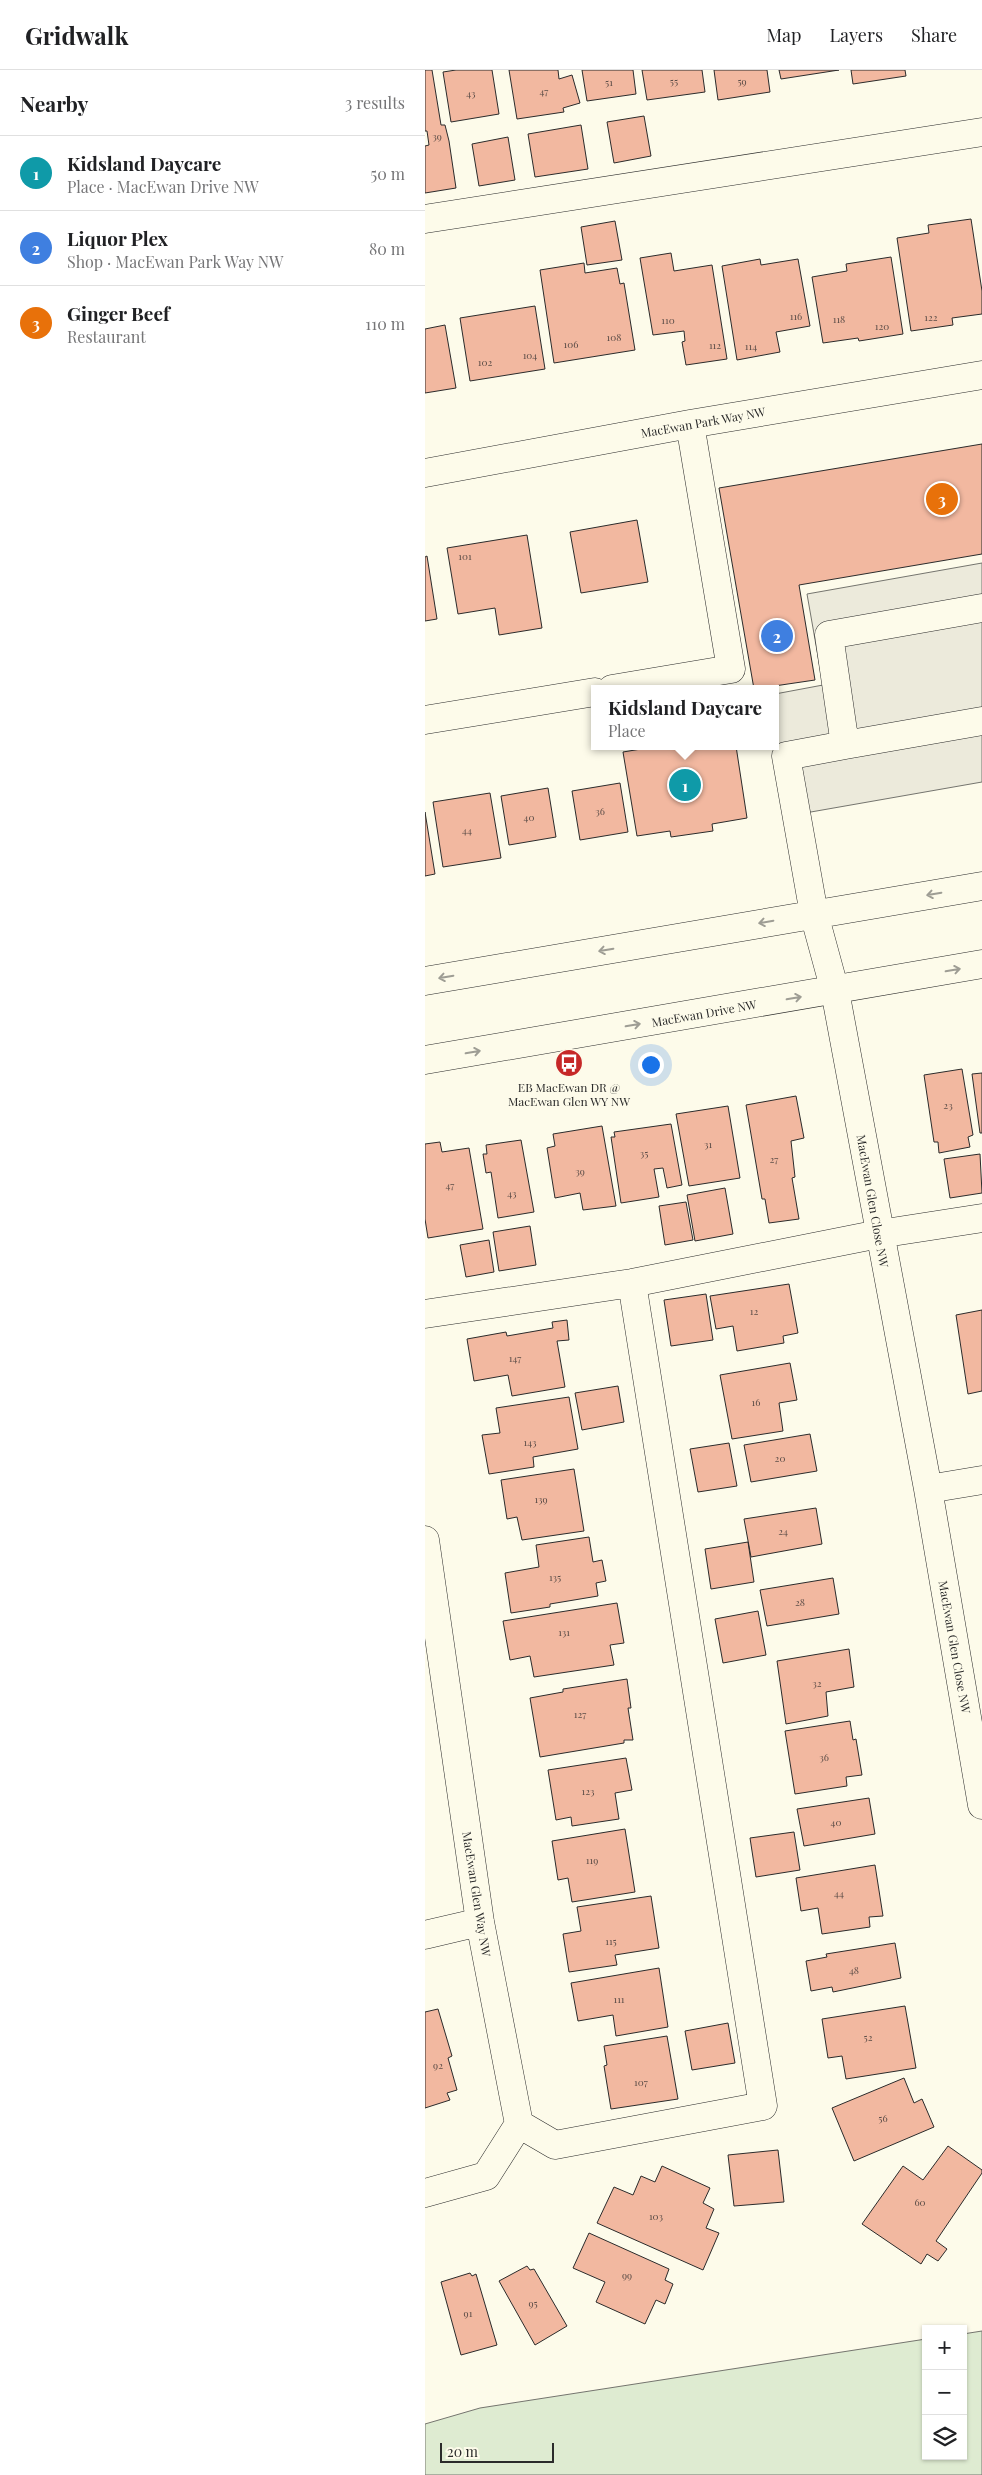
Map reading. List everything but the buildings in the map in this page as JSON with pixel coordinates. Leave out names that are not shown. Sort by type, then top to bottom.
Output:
[{"type":"street","points":[[425,219],[982,132]]},
{"type":"street","name":"MacEwan Park Way NW","points":[[425,473],[689,424],[982,375]]},
{"type":"street","points":[[636,685],[731,669],[689,424]]},
{"type":"street","points":[[982,608],[829,635],[845,745],[982,721]]},
{"type":"street","points":[[425,720],[591,693]]},
{"type":"street","name":"MacEwan Glen Close NW","points":[[845,745],[786,756],[814,914],[835,991],[928,1489],[982,1806]]},
{"type":"street","points":[[425,981],[982,886]]},
{"type":"street","name":"MacEwan Drive NW","points":[[425,1060],[835,991],[982,964]]},
{"type":"street","points":[[425,1314],[633,1284],[879,1234],[982,1218]]},
{"type":"street","points":[[425,2193],[486,2176],[519,2124],[555,2146],[763,2106],[633,1284]]},
{"type":"street","points":[[928,1489],[982,1480]]},
{"type":"street","name":"MacEwan Glen Way NW","points":[[425,1540],[481,1922],[519,2124]]},
{"type":"street","points":[[425,1935],[481,1922]]},
{"type":"green space","points":[[982,2331],[982,2475],[425,2475],[425,2424],[480,2408],[922,2340],[922,2460],[967,2460],[967,2333]]},
{"type":"shaded area","points":[[982,563],[982,782],[788,816],[777,750],[779,750],[779,693],[823,685],[807,594]]},
{"type":"place","name":"Ginger Beef","points":[[942,499]]},
{"type":"place","name":"Liquor Plex","points":[[777,636]]},
{"type":"place","name":"Kidsland Daycare","points":[[685,785]]},
{"type":"place","name":"EB MacEwan DR @ MacEwan Glen WY NW","points":[[569,1063]]}]
